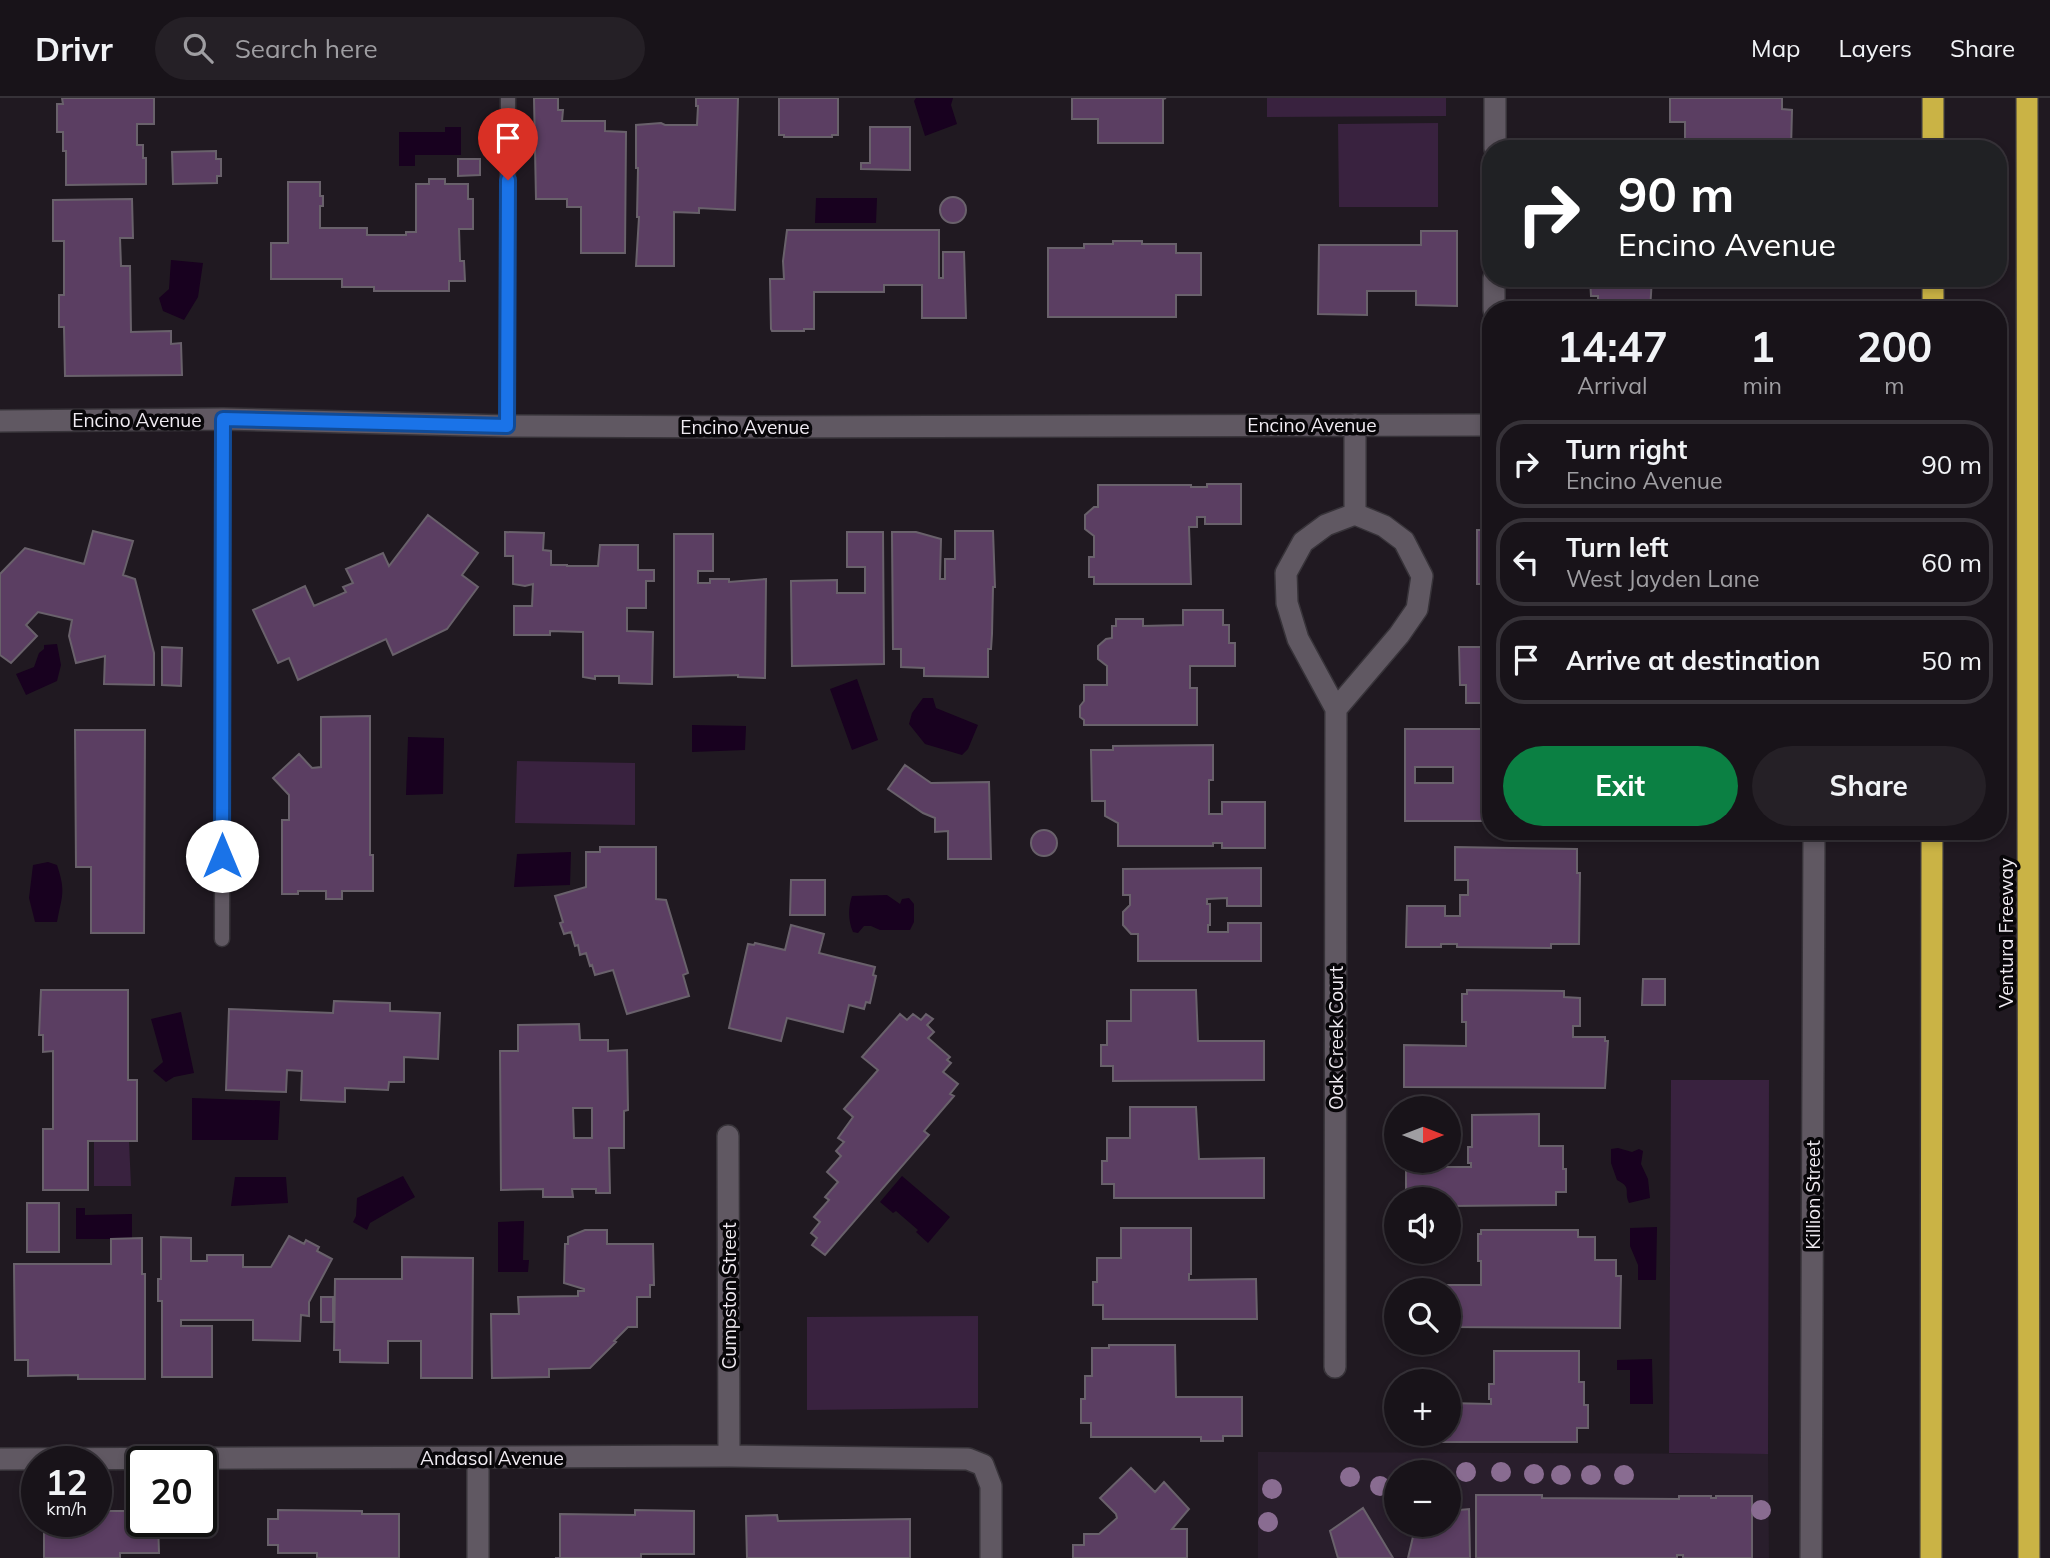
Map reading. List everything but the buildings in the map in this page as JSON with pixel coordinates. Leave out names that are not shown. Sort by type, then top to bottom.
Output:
[{"type":"highway","points":[[1933,98],[1933,140]]},
{"type":"highway","name":"Ventura Freeway","points":[[2027,98],[2029,1558]]},
{"type":"highway","points":[[1931,1558],[1932,840]]},
{"type":"street","points":[[1495,98],[1495,140]]},
{"type":"street","name":"Encino Avenue","points":[[0,421],[223,419],[507,426],[1482,425]]},
{"type":"street","points":[[1336,709],[1399,635],[1417,609],[1422,576],[1404,541],[1384,526],[1355,514],[1355,425]]},
{"type":"street","name":"Oak Creek Court","points":[[1335,1367],[1336,709],[1298,639],[1287,603],[1286,573],[1303,542],[1326,525],[1355,514]]},
{"type":"street","name":"Killion Street","points":[[1811,1558],[1814,840]]},
{"type":"street","name":"Cumpston Street","points":[[728,1136],[729,1456]]},
{"type":"street","name":"Andasol Avenue","points":[[0,1459],[729,1456],[968,1459],[983,1465],[991,1486],[991,1558]]},
{"type":"street","points":[[478,1458],[478,1558]]},
{"type":"lane","points":[[507,426],[508,98]]},
{"type":"lane","points":[[222,939],[223,419]]},
{"type":"shaded area","points":[[916,98],[953,98],[951,105],[957,124],[925,136],[914,101]]},
{"type":"shaded area","points":[[1267,98],[1446,98],[1446,116],[1267,117]]},
{"type":"shaded area","points":[[1438,123],[1438,207],[1339,207],[1338,124]]},
{"type":"shaded area","points":[[445,127],[461,127],[461,155],[415,155],[415,166],[399,166],[399,132],[445,132]]},
{"type":"shaded area","points":[[816,198],[877,198],[876,223],[815,223]]},
{"type":"shaded area","points":[[171,260],[203,263],[198,297],[184,320],[163,311],[159,298],[169,289]]},
{"type":"shaded area","points":[[57,644],[61,665],[57,681],[26,695],[16,674],[34,667],[44,645]]},
{"type":"shaded area","points":[[857,679],[878,740],[852,750],[830,689]]},
{"type":"shaded area","points":[[923,698],[933,698],[936,708],[978,725],[968,749],[962,755],[925,744],[909,724],[912,713]]},
{"type":"shaded area","points":[[692,725],[746,726],[745,750],[692,752]]},
{"type":"shaded area","points":[[408,737],[444,738],[443,794],[406,795]]},
{"type":"shaded area","points":[[517,761],[635,763],[635,825],[515,823]]},
{"type":"shaded area","points":[[571,852],[570,885],[514,887],[517,854]]},
{"type":"shaded area","points":[[48,862],[57,865],[61,882],[57,922],[35,922],[29,898],[33,865]]},
{"type":"shaded area","points":[[887,895],[900,904],[902,899],[909,898],[914,904],[914,922],[910,930],[880,930],[864,926],[858,933],[853,932],[849,914],[852,896]]},
{"type":"shaded area","points":[[181,1012],[194,1073],[174,1077],[166,1082],[153,1071],[163,1062],[151,1019]]},
{"type":"shaded area","points":[[1671,1080],[1769,1080],[1768,1454],[1669,1453]]},
{"type":"shaded area","points":[[192,1098],[280,1101],[278,1140],[192,1140]]},
{"type":"shaded area","points":[[94,1141],[129,1141],[131,1186],[94,1186]]},
{"type":"shaded area","points":[[1611,1149],[1632,1152],[1639,1149],[1643,1151],[1641,1164],[1648,1179],[1650,1198],[1629,1203],[1626,1188],[1617,1180],[1611,1163]]},
{"type":"shaded area","points":[[403,1176],[415,1197],[370,1223],[367,1230],[353,1222],[357,1198]]},
{"type":"shaded area","points":[[902,1176],[950,1217],[928,1243],[916,1232],[918,1230],[896,1211],[893,1213],[880,1202]]},
{"type":"shaded area","points":[[235,1177],[286,1177],[288,1203],[231,1206]]},
{"type":"shaded area","points":[[76,1208],[85,1208],[85,1215],[132,1214],[132,1239],[76,1239]]},
{"type":"shaded area","points":[[524,1221],[523,1260],[529,1260],[528,1272],[498,1272],[498,1222]]},
{"type":"shaded area","points":[[1657,1227],[1656,1280],[1638,1280],[1638,1265],[1630,1246],[1630,1228]]},
{"type":"shaded area","points":[[978,1316],[978,1408],[807,1410],[807,1317]]},
{"type":"shaded area","points":[[1652,1359],[1653,1404],[1630,1404],[1630,1370],[1617,1370],[1617,1360]]},
{"type":"shaded area","points":[[1258,1452],[1768,1454],[1769,1558],[1258,1558]]},
{"type":"route","points":[[222,856],[223,419],[507,426],[508,180]]}]
